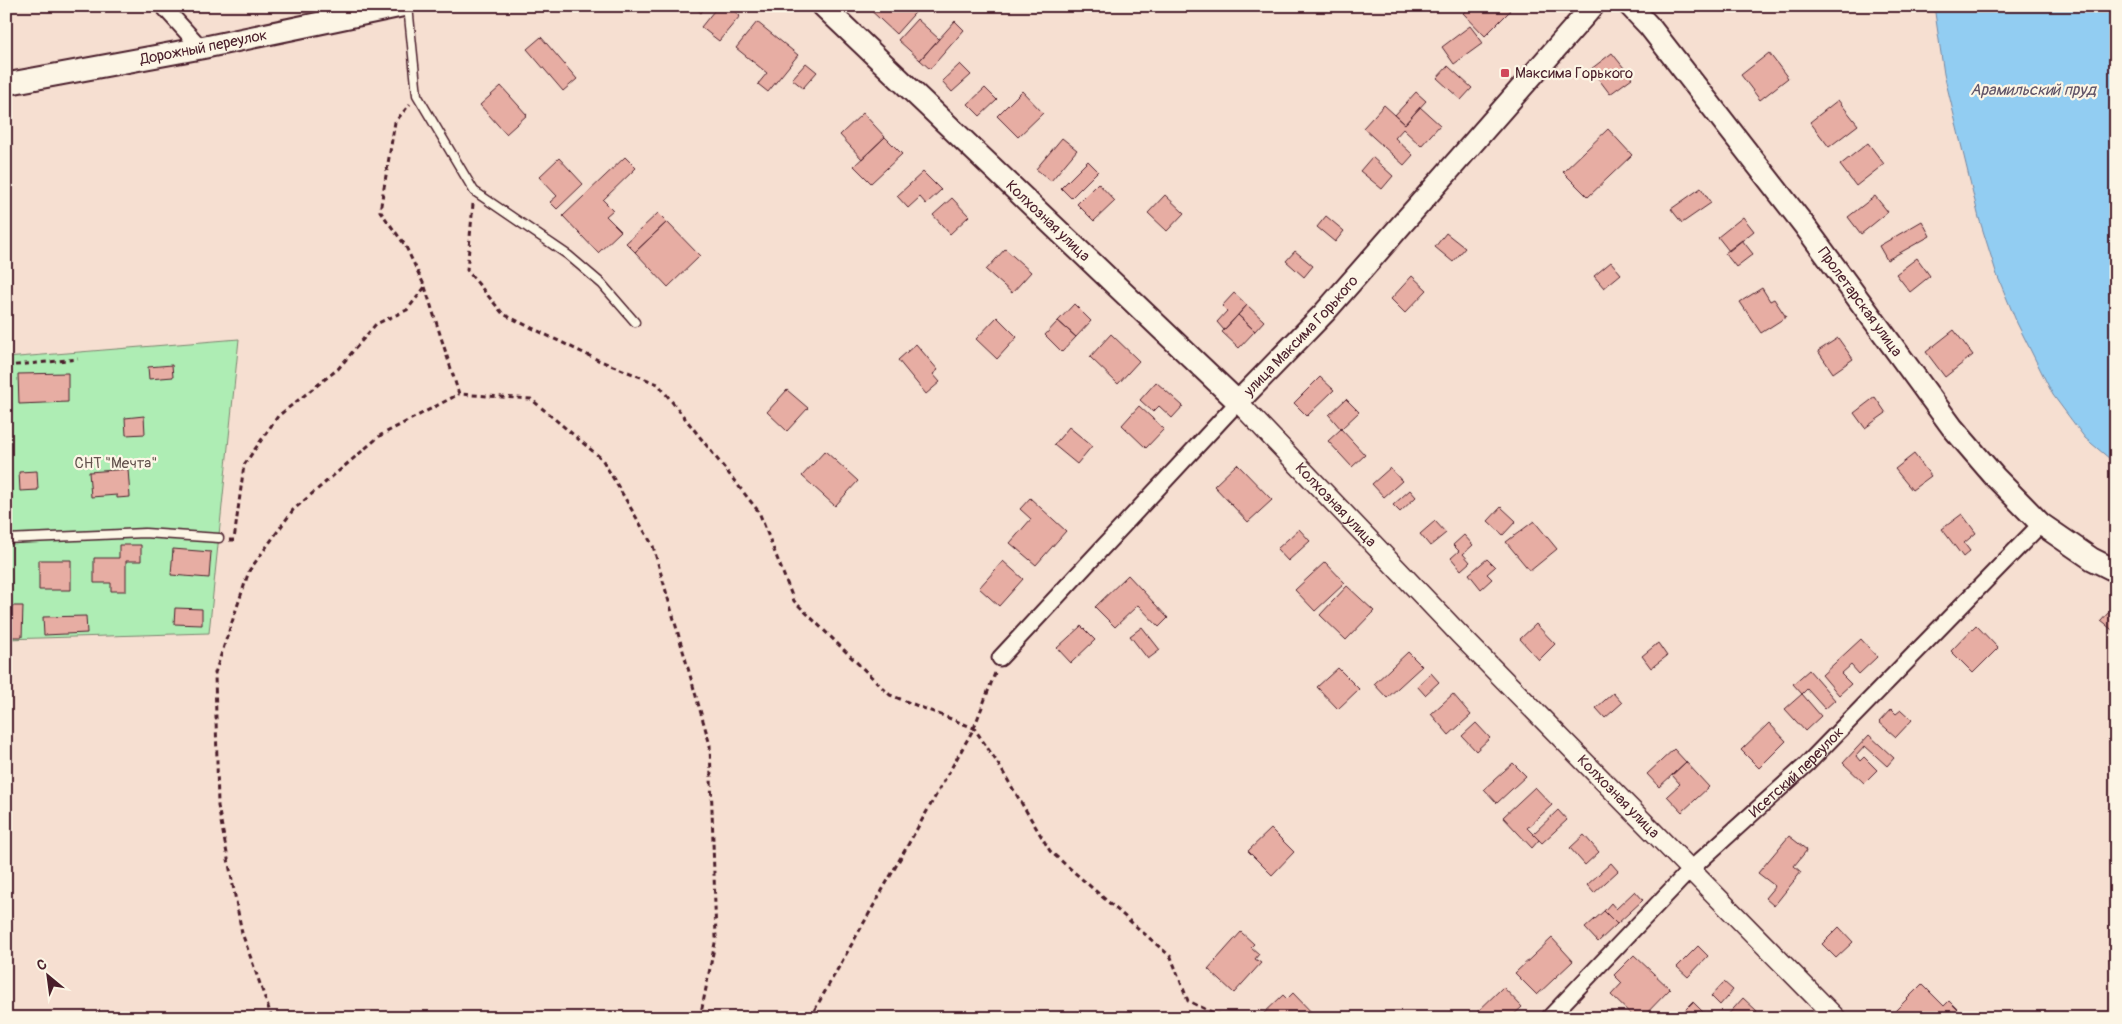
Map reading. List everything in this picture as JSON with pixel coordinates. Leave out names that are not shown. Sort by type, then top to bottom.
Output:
[{"type":"main road","name":"Дорожный переулок","points":[[6,84],[201,48],[401,6]]},
{"type":"main road","name":"Колхозная улица","points":[[823,6],[1238,402]]},
{"type":"main road","name":"улица Максима Горького","points":[[1238,402],[1325,312],[1593,6]]},
{"type":"main road","name":"Пролетарская улица","points":[[1630,6],[1650,27],[1804,225],[1952,427],[1995,477],[2041,524],[2092,559],[2116,571]]},
{"type":"street","points":[[163,6],[201,48]]},
{"type":"street","name":"улица Максима Горького","points":[[1000,658],[1238,402]]},
{"type":"street","name":"Колхозная улица","points":[[1238,402],[1460,636],[1836,1018]]},
{"type":"street","name":"Исетский переулок","points":[[1549,1018],[1690,870],[1807,764],[2041,524]]},
{"type":"lane","points":[[408,6],[416,96],[474,191],[568,255],[602,284],[635,322]]},
{"type":"lane","points":[[6,539],[145,533],[219,538]]},
{"type":"path","points":[[416,96],[395,122],[380,211],[405,245],[425,287],[460,394]]},
{"type":"path","points":[[474,191],[467,270],[503,314],[598,360],[658,384],[759,512],[794,601],[890,695],[974,728],[997,762],[1050,851],[1171,956],[1188,1001],[1226,1018]]},
{"type":"path","points":[[219,538],[234,540],[244,465],[278,416],[338,369],[376,324],[407,310],[425,287]]},
{"type":"path","points":[[6,366],[78,359]]},
{"type":"path","points":[[272,1018],[242,933],[218,806],[215,673],[249,571],[293,510],[381,434],[460,394],[531,399],[602,459],[653,546],[710,745],[716,938],[700,1018]]},
{"type":"path","points":[[810,1018],[974,728],[1000,658]]},
{"type":"green space","name":"СНТ \"Мечта\"","points":[[239,339],[209,633],[6,639],[6,358]]},
{"type":"water","name":"Арамильский пруд","points":[[1934,6],[2116,6],[2116,464],[2085,438],[2053,395],[2017,323],[1997,275],[1979,218],[1944,74]]},
{"type":"building","points":[[693,6],[706,6],[701,13]]},
{"type":"building","points":[[718,6],[728,6],[740,16],[719,41],[701,27]]},
{"type":"building","points":[[866,6],[921,6],[896,34]]},
{"type":"building","points":[[1470,6],[1506,6],[1510,11],[1485,36],[1463,13]]},
{"type":"building","points":[[917,19],[939,39],[920,60],[898,40]]},
{"type":"building","points":[[955,21],[964,30],[930,69],[920,60]]},
{"type":"building","points":[[757,22],[798,55],[768,92],[758,84],[767,73],[736,48]]},
{"type":"building","points":[[1470,26],[1483,43],[1454,64],[1442,47]]},
{"type":"building","points":[[541,37],[577,79],[563,91],[527,49]]},
{"type":"building","points":[[1612,53],[1632,78],[1610,94],[1591,69]]},
{"type":"building","points":[[1769,53],[1788,78],[1760,100],[1741,75]]},
{"type":"building","points":[[806,63],[817,72],[803,88],[792,79]]},
{"type":"building","points":[[960,64],[971,75],[952,92],[942,81]]},
{"type":"building","points":[[1448,66],[1472,88],[1461,100],[1437,78]]},
{"type":"building","points":[[501,86],[527,115],[506,134],[480,105]]},
{"type":"building","points":[[985,88],[997,100],[980,116],[968,104]]},
{"type":"building","points":[[1022,91],[1043,113],[1018,137],[997,116]]},
{"type":"building","points":[[1416,92],[1426,101],[1405,124],[1395,115]]},
{"type":"building","points":[[1838,100],[1858,125],[1829,147],[1810,122]]},
{"type":"building","points":[[1384,105],[1405,124],[1420,107],[1440,125],[1421,146],[1403,129],[1395,138],[1413,155],[1404,165],[1363,128]]},
{"type":"building","points":[[863,113],[885,137],[862,159],[840,135]]},
{"type":"building","points":[[1608,129],[1632,155],[1588,197],[1563,172]]},
{"type":"building","points":[[885,137],[902,154],[871,183],[854,166]]},
{"type":"building","points":[[1062,138],[1077,150],[1051,181],[1036,169]]},
{"type":"building","points":[[1868,143],[1884,164],[1856,186],[1840,165]]},
{"type":"building","points":[[625,157],[636,168],[603,200],[613,210],[606,216],[621,231],[598,253],[563,216]]},
{"type":"building","points":[[1372,157],[1393,176],[1382,189],[1360,171]]},
{"type":"building","points":[[559,158],[583,184],[557,209],[550,202],[557,196],[539,177]]},
{"type":"building","points":[[1088,161],[1098,171],[1071,198],[1061,188]]},
{"type":"building","points":[[923,172],[941,190],[926,204],[920,197],[908,208],[897,196]]},
{"type":"building","points":[[1098,183],[1115,201],[1094,221],[1077,204]]},
{"type":"building","points":[[1701,188],[1711,203],[1682,223],[1671,209]]},
{"type":"building","points":[[1165,195],[1184,213],[1167,231],[1148,213]]},
{"type":"building","points":[[1875,196],[1888,212],[1861,234],[1848,217]]},
{"type":"building","points":[[952,198],[969,216],[950,234],[933,215]]},
{"type":"building","points":[[658,213],[667,222],[635,252],[626,243]]},
{"type":"building","points":[[1326,216],[1344,231],[1335,242],[1317,227]]},
{"type":"building","points":[[1743,217],[1754,231],[1729,251],[1718,237]]},
{"type":"building","points":[[1922,221],[1930,236],[1887,260],[1879,246]]},
{"type":"building","points":[[667,222],[700,256],[668,287],[635,252]]},
{"type":"building","points":[[1446,233],[1465,248],[1453,262],[1435,247]]},
{"type":"building","points":[[1742,240],[1753,254],[1736,267],[1725,253]]},
{"type":"building","points":[[1005,249],[1031,272],[1012,293],[986,270]]},
{"type":"building","points":[[1295,251],[1313,266],[1304,277],[1286,261]]},
{"type":"building","points":[[1917,258],[1930,276],[1910,292],[1896,274]]},
{"type":"building","points":[[1611,262],[1621,274],[1604,288],[1594,276]]},
{"type":"building","points":[[1412,276],[1427,290],[1405,313],[1391,299]]},
{"type":"building","points":[[1762,288],[1770,301],[1774,299],[1786,317],[1761,333],[1740,302]]},
{"type":"building","points":[[1234,293],[1247,305],[1224,330],[1217,322],[1227,311],[1222,306]]},
{"type":"building","points":[[1074,304],[1091,321],[1076,337],[1058,321]]},
{"type":"building","points":[[1247,305],[1264,321],[1255,331],[1238,315]]},
{"type":"building","points":[[1238,315],[1255,331],[1239,348],[1222,332]]},
{"type":"building","points":[[997,317],[1017,337],[997,359],[976,339]]},
{"type":"building","points":[[1058,321],[1076,337],[1062,352],[1045,335]]},
{"type":"building","points":[[1954,330],[1973,355],[1945,377],[1926,352]]},
{"type":"building","points":[[1111,334],[1139,361],[1118,384],[1090,357]]},
{"type":"building","points":[[1838,338],[1853,359],[1833,373],[1818,351]]},
{"type":"building","points":[[916,344],[938,370],[933,374],[940,382],[926,394],[898,360]]},
{"type":"building","points":[[172,365],[173,377],[149,379],[148,367]]},
{"type":"building","points":[[68,373],[68,402],[19,404],[18,374]]},
{"type":"building","points":[[1320,377],[1334,390],[1307,416],[1294,403]]},
{"type":"building","points":[[1156,382],[1183,406],[1172,418],[1159,406],[1153,412],[1140,400]]},
{"type":"building","points":[[787,390],[808,408],[787,431],[767,412]]},
{"type":"building","points":[[1875,397],[1886,413],[1865,428],[1854,413]]},
{"type":"building","points":[[1346,399],[1359,412],[1341,429],[1329,415]]},
{"type":"building","points":[[1139,406],[1164,429],[1146,448],[1122,425]]},
{"type":"building","points":[[144,416],[145,434],[126,435],[125,418]]},
{"type":"building","points":[[1069,427],[1092,446],[1077,464],[1054,445]]},
{"type":"building","points":[[1341,429],[1365,455],[1352,467],[1328,441]]},
{"type":"building","points":[[10,435],[10,450],[6,450],[6,436]]},
{"type":"building","points":[[825,451],[858,481],[835,506],[802,476]]},
{"type":"building","points":[[1914,454],[1931,476],[1912,490],[1895,469]]},
{"type":"building","points":[[1237,464],[1272,500],[1248,522],[1214,486]]},
{"type":"building","points":[[1390,468],[1402,481],[1384,497],[1372,484]]},
{"type":"building","points":[[128,469],[130,497],[117,498],[117,495],[91,497],[89,472]]},
{"type":"building","points":[[37,471],[38,490],[20,491],[19,472]]},
{"type":"building","points":[[1410,490],[1416,497],[1400,512],[1393,505]]},
{"type":"building","points":[[1030,498],[1066,531],[1036,565],[1010,543],[1031,519],[1020,509]]},
{"type":"building","points":[[1501,507],[1516,521],[1503,535],[1488,521]]},
{"type":"building","points":[[1962,514],[1976,533],[1964,543],[1970,551],[1963,557],[1942,529]]},
{"type":"building","points":[[1435,521],[1446,533],[1430,546],[1420,534]]},
{"type":"building","points":[[1534,521],[1557,549],[1530,571],[1506,542]]},
{"type":"building","points":[[1299,529],[1310,541],[1288,561],[1277,549]]},
{"type":"building","points":[[1464,535],[1473,545],[1463,554],[1470,562],[1461,570],[1451,558],[1459,551],[1453,545]]},
{"type":"building","points":[[119,545],[141,545],[141,561],[126,561],[126,591],[111,591],[111,583],[94,583],[94,558],[119,558]]},
{"type":"building","points":[[173,549],[211,552],[209,578],[171,575]]},
{"type":"building","points":[[1487,559],[1495,567],[1487,574],[1492,579],[1481,589],[1469,574]]},
{"type":"building","points":[[39,560],[71,560],[71,590],[39,590]]},
{"type":"building","points":[[1003,561],[1023,579],[999,606],[979,588]]},
{"type":"building","points":[[1325,562],[1345,583],[1315,611],[1295,590]]},
{"type":"building","points":[[1128,575],[1168,618],[1159,627],[1138,605],[1115,627],[1095,607]]},
{"type":"building","points":[[1347,586],[1374,611],[1346,640],[1320,615]]},
{"type":"building","points":[[2116,604],[2116,633],[2101,621]]},
{"type":"building","points":[[6,606],[23,606],[22,637],[6,637]]},
{"type":"building","points":[[175,608],[202,609],[202,625],[174,624]]},
{"type":"building","points":[[86,616],[87,633],[44,635],[43,617]]},
{"type":"building","points":[[1536,624],[1555,644],[1539,660],[1520,639]]},
{"type":"building","points":[[1976,625],[1998,648],[1973,673],[1951,651]]},
{"type":"building","points":[[1081,626],[1095,640],[1071,663],[1057,648]]},
{"type":"building","points":[[1142,627],[1160,650],[1148,659],[1130,636]]},
{"type":"building","points":[[1861,639],[1877,657],[1859,674],[1851,665],[1841,674],[1851,684],[1839,695],[1822,675]]},
{"type":"building","points":[[1658,643],[1667,656],[1651,668],[1642,656]]},
{"type":"building","points":[[1408,652],[1422,666],[1387,698],[1374,684]]},
{"type":"building","points":[[1338,668],[1359,689],[1338,709],[1317,687]]},
{"type":"building","points":[[1809,670],[1835,700],[1825,709],[1807,689],[1802,694],[1793,684]]},
{"type":"building","points":[[1431,673],[1439,682],[1425,695],[1417,686]]},
{"type":"building","points":[[1613,693],[1622,703],[1605,718],[1596,708]]},
{"type":"building","points":[[1453,694],[1471,715],[1449,735],[1431,714]]},
{"type":"building","points":[[1802,694],[1821,716],[1805,731],[1785,709]]},
{"type":"building","points":[[1891,709],[1896,714],[1901,710],[1912,720],[1896,737],[1879,722]]},
{"type":"building","points":[[1476,723],[1490,738],[1476,751],[1462,736]]},
{"type":"building","points":[[1769,723],[1786,741],[1759,768],[1741,750]]},
{"type":"building","points":[[1869,735],[1894,758],[1887,766],[1865,746],[1856,756],[1860,761],[1864,757],[1877,770],[1864,783],[1843,763]]},
{"type":"building","points":[[1674,749],[1686,762],[1659,787],[1647,774]]},
{"type":"building","points":[[1686,762],[1709,787],[1682,812],[1667,796],[1680,784],[1672,775]]},
{"type":"building","points":[[1513,763],[1526,776],[1497,803],[1484,789]]},
{"type":"building","points":[[1535,787],[1552,805],[1527,828],[1539,840],[1532,848],[1503,817]]},
{"type":"building","points":[[1558,810],[1567,820],[1542,843],[1533,834]]},
{"type":"building","points":[[1271,829],[1294,852],[1272,875],[1248,851]]},
{"type":"building","points":[[1584,835],[1599,852],[1585,865],[1570,848]]},
{"type":"building","points":[[1789,836],[1807,850],[1794,866],[1801,872],[1774,906],[1765,898],[1775,886],[1758,873]]},
{"type":"building","points":[[1611,863],[1618,871],[1594,893],[1587,885]]},
{"type":"building","points":[[1635,891],[1643,900],[1617,924],[1604,911],[1611,903],[1616,909]]},
{"type":"building","points":[[1604,911],[1617,924],[1598,942],[1585,928]]},
{"type":"building","points":[[1839,927],[1853,942],[1836,958],[1822,944]]},
{"type":"building","points":[[1241,932],[1254,944],[1251,947],[1259,954],[1255,959],[1261,963],[1234,993],[1208,969]]},
{"type":"building","points":[[1552,938],[1573,961],[1537,995],[1515,973]]},
{"type":"building","points":[[1698,946],[1708,956],[1688,977],[1677,967]]},
{"type":"building","points":[[1634,955],[1670,989],[1642,1018],[1635,1018],[1611,995],[1622,983],[1614,975]]},
{"type":"building","points":[[1724,982],[1733,990],[1720,1005],[1711,996]]},
{"type":"building","points":[[1922,984],[1944,1006],[1949,1001],[1966,1018],[1896,1018],[1892,1014]]},
{"type":"building","points":[[1503,987],[1522,1007],[1510,1018],[1471,1018]]},
{"type":"building","points":[[1293,993],[1315,1018],[1259,1018],[1283,995],[1287,999]]},
{"type":"building","points":[[1743,998],[1757,1011],[1751,1018],[1725,1018]]},
{"type":"building","points":[[1693,1002],[1706,1015],[1704,1018],[1682,1018],[1680,1015]]},
{"type":"place","name":"Максима Горького","points":[[1505,73]]}]
